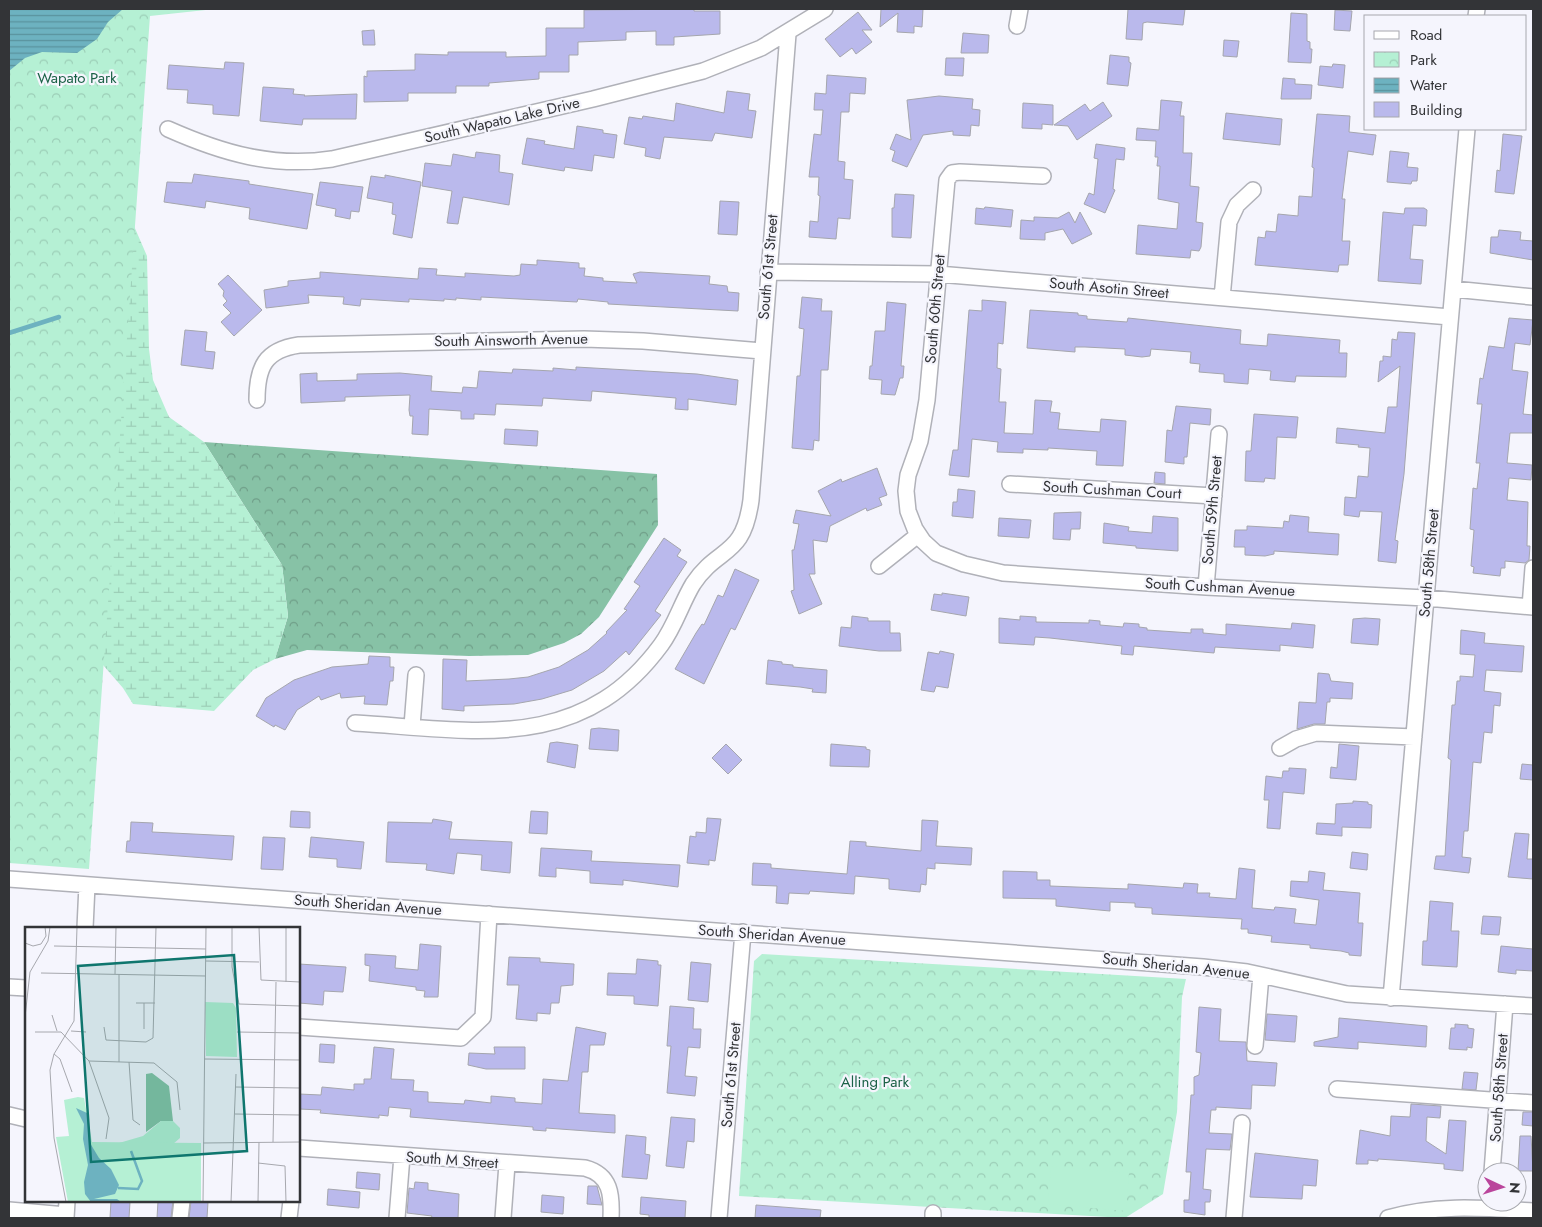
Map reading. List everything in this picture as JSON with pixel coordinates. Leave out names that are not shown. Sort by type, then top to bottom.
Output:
[{"type":"street","name":"South Wapato Lake Drive","points":[[168,129],[205,146],[259,160],[300,163],[332,159],[584,101],[695,73],[734,60],[788,34],[825,9]]},
{"type":"street","points":[[1017,26],[1020,9]]},
{"type":"street","name":"South 61st Street","points":[[412,726],[492,732],[514,730],[556,721],[575,714],[609,695],[628,681],[662,645],[700,574],[737,544],[748,520],[750,500],[788,34]]},
{"type":"street","name":"South 58th Street","points":[[1391,998],[1466,130]]},
{"type":"street","name":"South 60th Street","points":[[918,534],[908,511],[907,482],[920,441],[925,415],[946,184],[950,174],[956,172],[1043,176]]},
{"type":"street","points":[[1222,298],[1229,222],[1237,205],[1253,190]]},
{"type":"street","name":"South Asotin Street","points":[[768,272],[938,274],[1450,317]]},
{"type":"street","points":[[1453,289],[1533,297]]},
{"type":"street","name":"South Ainsworth Avenue","points":[[258,400],[258,380],[265,361],[274,352],[284,348],[335,343],[584,339],[762,351]]},
{"type":"street","name":"South 59th Street","points":[[1206,587],[1218,434]]},
{"type":"street","name":"South Cushman Court","points":[[1010,484],[1214,496]]},
{"type":"street","points":[[879,566],[918,534]]},
{"type":"street","name":"South Cushman Avenue","points":[[918,534],[942,556],[992,571],[1206,587],[1426,598],[1532,607]]},
{"type":"street","points":[[1532,607],[1533,568]]},
{"type":"street","points":[[355,723],[412,726],[416,675]]},
{"type":"street","points":[[1280,748],[1296,739],[1316,733],[1414,737]]},
{"type":"street","name":"South Sheridan Avenue","points":[[9,879],[1203,967],[1261,975],[1324,990],[1391,998],[1533,1006]]},
{"type":"street","points":[[85,927],[88,885]]},
{"type":"street","points":[[300,1027],[461,1038],[483,1017],[489,914]]},
{"type":"street","name":"South 61st Street","points":[[719,1218],[743,932]]},
{"type":"street","points":[[1255,1046],[1261,975]]},
{"type":"street","points":[[9,987],[25,988]]},
{"type":"street","name":"South 58th Street","points":[[1493,1162],[1505,1004]]},
{"type":"street","points":[[1337,1089],[1533,1103]]},
{"type":"street","points":[[9,1115],[25,1119]]},
{"type":"street","points":[[1234,1218],[1242,1123]]},
{"type":"street","name":"South M Street","points":[[300,1148],[585,1168],[603,1176],[610,1190],[611,1218]]},
{"type":"street","points":[[397,1218],[402,1156]]},
{"type":"street","points":[[503,1218],[508,1164]]},
{"type":"street","points":[[180,1218],[182,1202]]},
{"type":"street","points":[[289,1218],[290,1202]]},
{"type":"street","points":[[1388,1218],[1428,1209],[1477,1209]]},
{"type":"street","points":[[9,1210],[66,1211]]},
{"type":"green space","name":"Wapato Park","points":[[9,9],[215,9],[150,16],[89,869],[9,863]]},
{"type":"green space","points":[[134,226],[147,256],[149,349],[153,380],[169,417],[204,442],[282,565],[288,616],[275,659],[253,670],[214,711],[133,704],[123,688],[90,650],[127,251]]},
{"type":"green space","points":[[204,442],[657,474],[658,525],[599,617],[581,634],[564,643],[528,655],[469,656],[307,650],[275,659],[288,616],[282,565]]},
{"type":"green space","name":"Alling Park","points":[[762,954],[1186,979],[1182,997],[1177,1112],[1163,1194],[1125,1218],[739,1196],[754,961]]},
{"type":"green space","points":[[1051,1166],[1129,1173],[1126,1211],[1048,1204]]},
{"type":"water","points":[[9,9],[123,9],[108,22],[97,39],[77,53],[42,52],[25,58],[9,71]]},
{"type":"building","points":[[694,9],[694,11],[720,11],[720,34],[674,37],[674,45],[656,45],[656,31],[626,32],[626,40],[578,42],[578,55],[569,55],[569,72],[539,72],[539,79],[489,83],[489,86],[456,86],[456,93],[408,93],[408,101],[364,102],[364,76],[367,77],[367,71],[415,70],[415,54],[448,55],[448,52],[506,52],[506,57],[546,56],[546,28],[584,28],[584,10]]},
{"type":"building","points":[[881,9],[923,9],[922,27],[914,26],[914,33],[897,32],[898,13],[880,27]]},
{"type":"building","points":[[1128,9],[1185,9],[1183,25],[1147,22],[1143,23],[1142,40],[1126,39]]},
{"type":"building","points":[[1335,10],[1352,11],[1350,31],[1334,30]]},
{"type":"building","points":[[858,12],[872,30],[862,30],[872,42],[856,54],[852,48],[840,57],[825,39]]},
{"type":"building","points":[[1291,13],[1307,14],[1307,41],[1310,42],[1310,49],[1312,49],[1311,63],[1288,62]]},
{"type":"building","points":[[374,30],[375,45],[363,45],[362,31]]},
{"type":"building","points":[[963,33],[989,35],[988,53],[961,53]]},
{"type":"building","points":[[1224,40],[1239,41],[1237,57],[1223,56]]},
{"type":"building","points":[[1110,55],[1129,57],[1129,62],[1131,63],[1128,86],[1107,84]]},
{"type":"building","points":[[946,58],[964,58],[963,76],[945,75]]},
{"type":"building","points":[[225,62],[244,63],[239,116],[213,114],[213,105],[187,103],[188,90],[167,89],[169,65],[224,69]]},
{"type":"building","points":[[1333,64],[1345,65],[1343,88],[1318,85],[1320,66],[1332,67]]},
{"type":"building","points":[[827,75],[866,78],[865,94],[850,93],[849,112],[841,112],[838,161],[845,162],[844,179],[853,180],[850,219],[838,218],[836,239],[809,237],[810,221],[818,222],[820,196],[818,195],[819,177],[809,177],[814,134],[821,135],[823,110],[814,110],[815,93],[826,94]]},
{"type":"building","points":[[1283,78],[1295,79],[1295,84],[1312,85],[1311,99],[1281,99]]},
{"type":"building","points":[[263,87],[294,89],[293,94],[304,96],[357,94],[356,119],[303,119],[302,125],[260,121]]},
{"type":"building","points":[[727,91],[750,94],[748,110],[756,111],[752,138],[715,133],[712,141],[664,137],[660,159],[645,156],[646,148],[624,144],[629,117],[642,119],[643,116],[674,121],[676,103],[724,113]]},
{"type":"building","points":[[939,96],[973,99],[972,109],[980,110],[979,126],[971,125],[970,136],[953,135],[953,131],[923,135],[907,167],[892,161],[895,151],[890,149],[896,134],[911,140],[907,100]]},
{"type":"building","points":[[1161,100],[1182,102],[1180,116],[1184,116],[1183,153],[1192,153],[1190,186],[1199,187],[1196,222],[1203,223],[1201,247],[1199,251],[1191,250],[1190,258],[1136,254],[1138,225],[1177,229],[1179,203],[1158,199],[1160,166],[1157,166],[1158,157],[1155,157],[1156,141],[1136,140],[1137,128],[1159,130]]},
{"type":"building","points":[[1103,102],[1112,116],[1077,140],[1068,126],[1054,125],[1085,104],[1090,111]]},
{"type":"building","points":[[1023,103],[1053,105],[1053,125],[1042,124],[1042,129],[1022,128]]},
{"type":"building","points":[[1226,113],[1282,119],[1280,145],[1223,139]]},
{"type":"building","points":[[1317,114],[1350,116],[1349,132],[1376,135],[1373,155],[1348,151],[1342,199],[1345,199],[1342,241],[1350,241],[1348,265],[1339,265],[1338,272],[1255,265],[1258,237],[1265,238],[1266,231],[1276,232],[1278,214],[1298,216],[1299,196],[1312,197],[1314,168],[1312,167]]},
{"type":"building","points":[[577,126],[603,130],[603,133],[617,135],[614,158],[594,155],[592,171],[565,167],[564,171],[522,164],[527,138],[545,141],[544,144],[574,149]]},
{"type":"building","points":[[1503,134],[1522,136],[1514,194],[1495,192],[1497,170],[1500,171]]},
{"type":"building","points":[[1096,144],[1125,148],[1124,160],[1116,159],[1113,189],[1115,190],[1105,213],[1084,204],[1089,193],[1094,195],[1098,159],[1094,158]]},
{"type":"building","points":[[1390,151],[1409,153],[1407,167],[1418,168],[1417,181],[1412,181],[1411,184],[1387,182]]},
{"type":"building","points":[[476,152],[500,155],[499,172],[513,174],[509,205],[463,197],[458,224],[447,223],[452,191],[422,186],[425,163],[451,166],[453,154],[475,158]]},
{"type":"building","points":[[194,174],[249,181],[249,184],[313,194],[307,229],[249,219],[250,208],[206,201],[205,208],[164,202],[167,182],[192,183]]},
{"type":"building","points":[[385,175],[421,182],[412,238],[393,234],[396,215],[392,214],[393,203],[367,198],[371,176],[385,178]]},
{"type":"building","points":[[320,182],[363,187],[359,212],[351,211],[350,219],[335,216],[336,209],[316,205]]},
{"type":"building","points":[[895,194],[914,195],[911,238],[892,237],[892,208],[894,208]]},
{"type":"building","points":[[720,201],[739,202],[737,235],[718,234]]},
{"type":"building","points":[[985,207],[1013,210],[1011,227],[975,224],[976,208],[984,209]]},
{"type":"building","points":[[1405,208],[1424,208],[1427,210],[1426,226],[1413,225],[1410,259],[1423,260],[1421,284],[1378,281],[1383,212],[1404,214]]},
{"type":"building","points":[[1069,212],[1075,223],[1080,212],[1092,234],[1072,244],[1063,229],[1045,233],[1045,240],[1020,239],[1021,220],[1034,221],[1034,217],[1058,218]]},
{"type":"building","points":[[1499,230],[1521,232],[1520,240],[1533,241],[1533,260],[1490,253],[1491,237],[1498,237]]},
{"type":"building","points":[[537,260],[579,263],[579,268],[585,268],[584,276],[603,278],[603,281],[637,283],[633,274],[640,272],[710,276],[709,284],[727,286],[728,292],[739,293],[738,311],[608,304],[608,302],[578,299],[577,302],[481,297],[481,300],[456,298],[456,300],[444,299],[444,301],[409,299],[409,302],[361,299],[360,306],[343,304],[344,297],[308,295],[309,303],[266,308],[264,290],[288,286],[288,281],[320,278],[320,272],[418,279],[419,268],[437,269],[436,275],[465,277],[465,273],[514,276],[520,275],[521,264],[537,265]]},
{"type":"building","points":[[228,275],[262,310],[234,336],[221,322],[231,313],[223,305],[227,301],[223,296],[224,291],[218,284]]},
{"type":"building","points":[[802,297],[822,299],[821,311],[832,311],[828,370],[821,370],[819,441],[814,440],[813,450],[792,448],[797,376],[800,376],[804,329],[799,328]]},
{"type":"building","points":[[982,300],[1006,302],[1003,344],[998,343],[997,368],[1001,369],[999,402],[1006,402],[1004,433],[1033,434],[1035,400],[1052,401],[1050,412],[1060,413],[1058,429],[1100,432],[1101,419],[1126,421],[1123,466],[1096,465],[1097,451],[1048,448],[1048,450],[1023,449],[1023,453],[997,452],[998,442],[972,439],[969,477],[949,475],[953,450],[958,450],[969,310],[982,311]]},
{"type":"building","points":[[887,302],[906,304],[901,366],[904,366],[903,378],[900,378],[895,395],[881,394],[882,380],[869,379],[875,331],[885,331]]},
{"type":"building","points":[[1030,310],[1078,313],[1078,315],[1087,316],[1087,319],[1127,322],[1128,318],[1241,330],[1240,344],[1267,346],[1268,334],[1340,340],[1339,353],[1347,353],[1346,377],[1296,376],[1295,382],[1270,380],[1271,371],[1249,369],[1248,384],[1224,382],[1224,374],[1199,372],[1200,364],[1190,363],[1191,352],[1151,349],[1150,356],[1142,357],[1125,355],[1125,349],[1075,347],[1075,352],[1027,348]]},
{"type":"building","points":[[1509,318],[1533,320],[1530,345],[1515,343],[1512,370],[1528,372],[1523,414],[1533,415],[1533,433],[1510,433],[1507,463],[1532,465],[1531,480],[1509,478],[1507,500],[1528,502],[1527,546],[1530,546],[1529,560],[1525,563],[1505,561],[1505,568],[1501,568],[1500,576],[1473,573],[1474,567],[1471,566],[1474,530],[1470,529],[1473,488],[1477,489],[1480,463],[1476,463],[1482,404],[1477,404],[1480,378],[1483,379],[1489,346],[1504,348]]},
{"type":"building","points":[[185,330],[207,332],[205,351],[215,352],[213,369],[181,365]]},
{"type":"building","points":[[1398,332],[1415,333],[1404,474],[1395,540],[1398,541],[1396,563],[1378,561],[1382,512],[1360,511],[1359,517],[1344,515],[1345,497],[1356,498],[1358,476],[1368,477],[1370,448],[1336,443],[1337,428],[1385,433],[1388,407],[1397,407],[1400,366],[1378,382],[1380,361],[1383,361],[1383,356],[1391,357],[1392,339],[1397,340]]},
{"type":"building","points":[[576,367],[697,374],[738,380],[736,405],[688,399],[688,410],[675,409],[676,398],[592,391],[591,401],[543,398],[542,406],[496,404],[495,415],[474,414],[474,419],[461,419],[461,411],[429,409],[428,435],[412,434],[413,416],[410,416],[409,410],[410,395],[345,397],[345,401],[301,403],[300,374],[317,373],[317,381],[357,380],[357,374],[400,373],[432,376],[431,391],[462,393],[463,387],[477,388],[479,371],[512,373],[513,369],[553,371],[553,368],[576,370]]},
{"type":"building","points":[[1176,406],[1211,409],[1210,425],[1190,423],[1187,457],[1184,457],[1184,464],[1165,462],[1167,430],[1172,431]]},
{"type":"building","points":[[1254,414],[1298,417],[1296,438],[1277,437],[1275,479],[1265,478],[1264,482],[1245,481],[1246,451],[1251,451]]},
{"type":"building","points":[[505,429],[538,431],[537,446],[504,444]]},
{"type":"building","points":[[877,468],[887,495],[879,498],[882,505],[867,511],[866,508],[830,526],[827,542],[813,540],[815,574],[809,574],[822,604],[799,614],[791,591],[794,590],[792,550],[794,550],[799,524],[793,523],[796,510],[831,516],[818,491],[841,479],[842,482]]},
{"type":"building","points":[[1155,472],[1165,473],[1165,484],[1154,483]]},
{"type":"building","points":[[958,489],[975,491],[973,518],[952,516],[953,502],[957,502]]},
{"type":"building","points":[[1081,512],[1080,529],[1071,529],[1070,540],[1053,539],[1054,513]]},
{"type":"building","points":[[1290,515],[1309,517],[1308,532],[1339,534],[1338,555],[1274,551],[1274,554],[1265,556],[1245,555],[1245,547],[1234,547],[1235,530],[1247,530],[1247,526],[1283,528],[1284,521],[1289,522]]},
{"type":"building","points":[[1153,516],[1178,518],[1178,551],[1103,543],[1104,523],[1129,527],[1128,531],[1152,533]]},
{"type":"building","points":[[999,518],[1031,520],[1029,538],[998,536]]},
{"type":"building","points":[[664,538],[681,550],[677,556],[687,562],[655,611],[661,615],[629,655],[626,651],[604,671],[572,690],[542,699],[514,704],[464,706],[464,711],[442,709],[443,659],[467,660],[466,681],[509,679],[528,677],[559,667],[588,650],[607,633],[627,610],[624,609],[640,586],[634,582]]},
{"type":"building","points":[[735,569],[759,580],[735,630],[731,628],[704,684],[675,669],[696,633],[702,624],[704,625],[718,595],[723,597]]},
{"type":"building","points":[[942,593],[969,597],[966,616],[931,610],[934,594],[942,595]]},
{"type":"building","points":[[852,616],[868,618],[868,621],[890,621],[890,633],[900,633],[901,651],[879,651],[839,646],[841,627],[851,628]]},
{"type":"building","points":[[1020,616],[1036,617],[1036,622],[1089,623],[1089,620],[1100,621],[1100,625],[1123,627],[1124,623],[1139,624],[1139,627],[1147,628],[1147,630],[1191,633],[1191,629],[1203,629],[1203,633],[1226,635],[1226,624],[1291,629],[1292,623],[1315,625],[1313,648],[1280,645],[1280,651],[1215,647],[1214,653],[1134,646],[1133,655],[1121,654],[1122,646],[1050,638],[1035,637],[1034,645],[999,643],[999,618],[1020,620]]},
{"type":"building","points":[[1353,619],[1380,619],[1378,645],[1351,643]]},
{"type":"building","points":[[1461,630],[1485,633],[1484,643],[1524,646],[1522,672],[1486,670],[1484,691],[1501,693],[1500,706],[1494,705],[1492,733],[1484,732],[1481,763],[1473,762],[1468,831],[1464,831],[1462,857],[1471,858],[1469,873],[1434,869],[1436,856],[1445,856],[1451,760],[1448,758],[1452,705],[1455,705],[1457,681],[1460,681],[1460,676],[1473,677],[1475,655],[1460,654]]},
{"type":"building","points":[[940,651],[954,654],[948,688],[936,686],[934,692],[921,690],[928,652],[939,654]]},
{"type":"building","points":[[369,656],[390,657],[390,667],[394,667],[393,681],[390,681],[387,705],[364,704],[365,696],[341,698],[340,693],[321,700],[319,696],[297,710],[285,730],[275,725],[274,727],[256,716],[266,698],[294,680],[332,667],[368,664]]},
{"type":"building","points":[[768,660],[793,665],[793,667],[827,670],[826,693],[812,692],[813,689],[800,687],[766,684]]},
{"type":"building","points":[[1318,673],[1329,674],[1331,681],[1353,683],[1352,699],[1330,698],[1330,702],[1327,702],[1325,724],[1314,724],[1297,729],[1299,702],[1316,703]]},
{"type":"building","points":[[591,729],[619,730],[618,751],[589,749]]},
{"type":"building","points":[[550,743],[578,745],[575,768],[547,762]]},
{"type":"building","points":[[726,744],[742,760],[728,774],[712,758]]},
{"type":"building","points":[[831,744],[866,747],[866,749],[870,750],[869,767],[830,766]]},
{"type":"building","points":[[1339,744],[1359,746],[1356,780],[1330,778],[1331,767],[1337,768]]},
{"type":"building","points":[[1522,764],[1533,765],[1533,780],[1520,779]]},
{"type":"building","points":[[1289,768],[1306,769],[1304,794],[1283,792],[1280,829],[1267,828],[1269,800],[1264,800],[1266,776],[1282,778],[1283,771],[1289,771]]},
{"type":"building","points":[[1353,801],[1368,802],[1368,804],[1372,805],[1371,828],[1342,827],[1342,836],[1316,834],[1317,823],[1335,824],[1336,804],[1353,803]]},
{"type":"building","points":[[291,811],[310,812],[310,828],[290,827]]},
{"type":"building","points":[[531,811],[548,812],[547,834],[529,833]]},
{"type":"building","points":[[707,818],[721,819],[715,861],[709,860],[709,865],[687,863],[690,836],[696,837],[696,832],[706,833]]},
{"type":"building","points":[[433,819],[452,822],[449,839],[512,842],[510,873],[481,870],[482,855],[457,853],[454,874],[426,870],[427,864],[386,862],[388,822],[432,823]]},
{"type":"building","points":[[922,820],[938,821],[936,846],[972,848],[971,865],[935,863],[935,869],[927,868],[926,885],[921,884],[920,892],[889,889],[889,879],[855,876],[854,894],[810,891],[809,894],[789,893],[788,904],[776,903],[777,886],[752,885],[753,863],[771,864],[771,868],[847,874],[850,841],[866,842],[866,846],[921,851]]},
{"type":"building","points":[[131,822],[153,823],[152,832],[234,836],[232,860],[126,852],[127,841],[130,841]]},
{"type":"building","points":[[1515,833],[1529,834],[1527,859],[1533,859],[1533,879],[1508,877]]},
{"type":"building","points":[[263,837],[285,838],[283,870],[261,869]]},
{"type":"building","points":[[311,837],[364,842],[361,869],[337,867],[337,859],[309,857]]},
{"type":"building","points":[[541,848],[592,851],[591,861],[680,865],[678,887],[623,880],[623,885],[590,883],[590,871],[556,868],[556,877],[539,876]]},
{"type":"building","points":[[1352,852],[1368,854],[1367,870],[1350,868]]},
{"type":"building","points":[[1239,868],[1255,870],[1252,908],[1274,910],[1275,907],[1296,909],[1294,923],[1316,925],[1319,900],[1290,896],[1291,881],[1308,882],[1309,871],[1325,873],[1323,890],[1360,893],[1358,923],[1363,923],[1361,956],[1349,955],[1349,953],[1341,951],[1310,948],[1310,945],[1271,942],[1272,936],[1248,933],[1248,929],[1241,929],[1242,919],[1152,914],[1152,908],[1135,907],[1135,903],[1110,902],[1110,911],[1056,906],[1056,899],[1003,898],[1003,871],[1037,872],[1037,880],[1050,880],[1050,886],[1128,889],[1128,884],[1183,888],[1184,883],[1198,884],[1197,893],[1210,893],[1209,897],[1236,899]]},
{"type":"building","points":[[1430,901],[1453,903],[1451,931],[1459,931],[1457,967],[1422,965],[1423,941],[1427,941]]},
{"type":"building","points":[[1483,916],[1501,917],[1499,935],[1481,934]]},
{"type":"building","points":[[420,944],[441,946],[438,997],[424,997],[425,991],[416,990],[416,987],[369,981],[370,966],[365,965],[365,954],[396,956],[395,968],[418,970]]},
{"type":"building","points":[[1501,946],[1533,949],[1533,971],[1516,970],[1516,974],[1498,972]]},
{"type":"building","points":[[509,957],[540,958],[540,962],[574,964],[573,985],[561,986],[559,1003],[551,1003],[550,1014],[537,1013],[537,1021],[516,1019],[519,985],[507,985]]},
{"type":"building","points":[[637,959],[658,961],[658,965],[661,965],[658,1006],[634,1004],[634,996],[607,995],[608,973],[636,974]]},
{"type":"building","points":[[691,962],[711,964],[708,1002],[688,1000]]},
{"type":"building","points":[[300,964],[346,967],[343,992],[324,991],[323,1005],[300,1003]]},
{"type":"building","points":[[670,1006],[694,1008],[693,1029],[701,1029],[700,1048],[688,1047],[685,1076],[697,1077],[695,1096],[667,1093],[671,1046],[667,1046]]},
{"type":"building","points":[[1199,1007],[1221,1009],[1219,1041],[1246,1042],[1247,1061],[1277,1063],[1275,1086],[1252,1085],[1251,1109],[1216,1107],[1216,1110],[1211,1110],[1209,1133],[1232,1134],[1230,1150],[1206,1149],[1203,1189],[1211,1190],[1210,1202],[1205,1202],[1205,1215],[1184,1212],[1184,1200],[1189,1200],[1191,1172],[1186,1172],[1191,1095],[1194,1095],[1194,1077],[1199,1075],[1201,1053],[1196,1052]]},
{"type":"building","points":[[1267,1014],[1297,1016],[1295,1042],[1265,1040]]},
{"type":"building","points":[[1339,1018],[1427,1026],[1426,1047],[1358,1042],[1358,1049],[1314,1046],[1314,1042],[1338,1037]]},
{"type":"building","points":[[1455,1024],[1468,1025],[1468,1028],[1474,1029],[1472,1048],[1467,1047],[1467,1050],[1449,1049],[1451,1028],[1455,1028]]},
{"type":"building","points":[[576,1027],[606,1033],[604,1045],[590,1045],[588,1072],[582,1072],[579,1113],[615,1115],[615,1133],[546,1128],[546,1131],[533,1130],[533,1127],[410,1117],[411,1109],[389,1107],[388,1116],[379,1115],[379,1118],[320,1113],[321,1110],[300,1109],[300,1094],[321,1095],[322,1087],[354,1090],[354,1084],[364,1084],[364,1079],[371,1079],[374,1047],[394,1049],[391,1079],[414,1080],[413,1091],[428,1092],[428,1102],[464,1104],[465,1100],[491,1103],[491,1096],[515,1098],[515,1102],[542,1104],[543,1079],[568,1081]]},
{"type":"building","points":[[320,1044],[335,1045],[334,1063],[319,1062]]},
{"type":"building","points":[[494,1047],[525,1047],[525,1069],[486,1069],[468,1065],[469,1053],[495,1054]]},
{"type":"building","points":[[1464,1072],[1478,1073],[1476,1090],[1462,1089]]},
{"type":"building","points":[[1411,1104],[1441,1106],[1440,1118],[1427,1117],[1426,1141],[1446,1154],[1449,1120],[1466,1121],[1463,1171],[1444,1169],[1444,1164],[1378,1159],[1378,1161],[1368,1160],[1368,1164],[1356,1164],[1360,1130],[1390,1136],[1391,1116],[1410,1117]]},
{"type":"building","points":[[1523,1112],[1533,1112],[1533,1126],[1522,1125]]},
{"type":"building","points":[[671,1117],[695,1119],[694,1142],[687,1141],[684,1168],[666,1166]]},
{"type":"building","points":[[626,1135],[646,1137],[645,1154],[650,1155],[647,1179],[622,1177]]},
{"type":"building","points":[[1520,1136],[1531,1136],[1533,1171],[1527,1171],[1527,1162],[1519,1162]]},
{"type":"building","points":[[1255,1153],[1318,1160],[1316,1186],[1303,1185],[1302,1199],[1250,1197]]},
{"type":"building","points":[[357,1172],[380,1174],[379,1190],[356,1188]]},
{"type":"building","points":[[415,1182],[428,1183],[428,1190],[459,1194],[458,1218],[431,1218],[432,1216],[407,1213],[409,1188],[414,1189]]},
{"type":"building","points":[[588,1186],[597,1186],[602,1205],[587,1204]]},
{"type":"building","points":[[328,1189],[360,1192],[359,1208],[327,1205]]},
{"type":"building","points":[[542,1195],[564,1197],[563,1214],[541,1212]]},
{"type":"building","points":[[641,1197],[686,1201],[685,1218],[649,1218],[649,1215],[640,1214]]},
{"type":"building","points":[[111,1202],[130,1202],[129,1218],[110,1218]]},
{"type":"building","points":[[158,1202],[173,1202],[171,1218],[157,1218]]},
{"type":"building","points":[[191,1202],[208,1202],[207,1218],[189,1218]]},
{"type":"building","points":[[756,1205],[821,1210],[820,1218],[755,1218]]},
{"type":"waterway","points":[[9,333],[59,317]]}]
